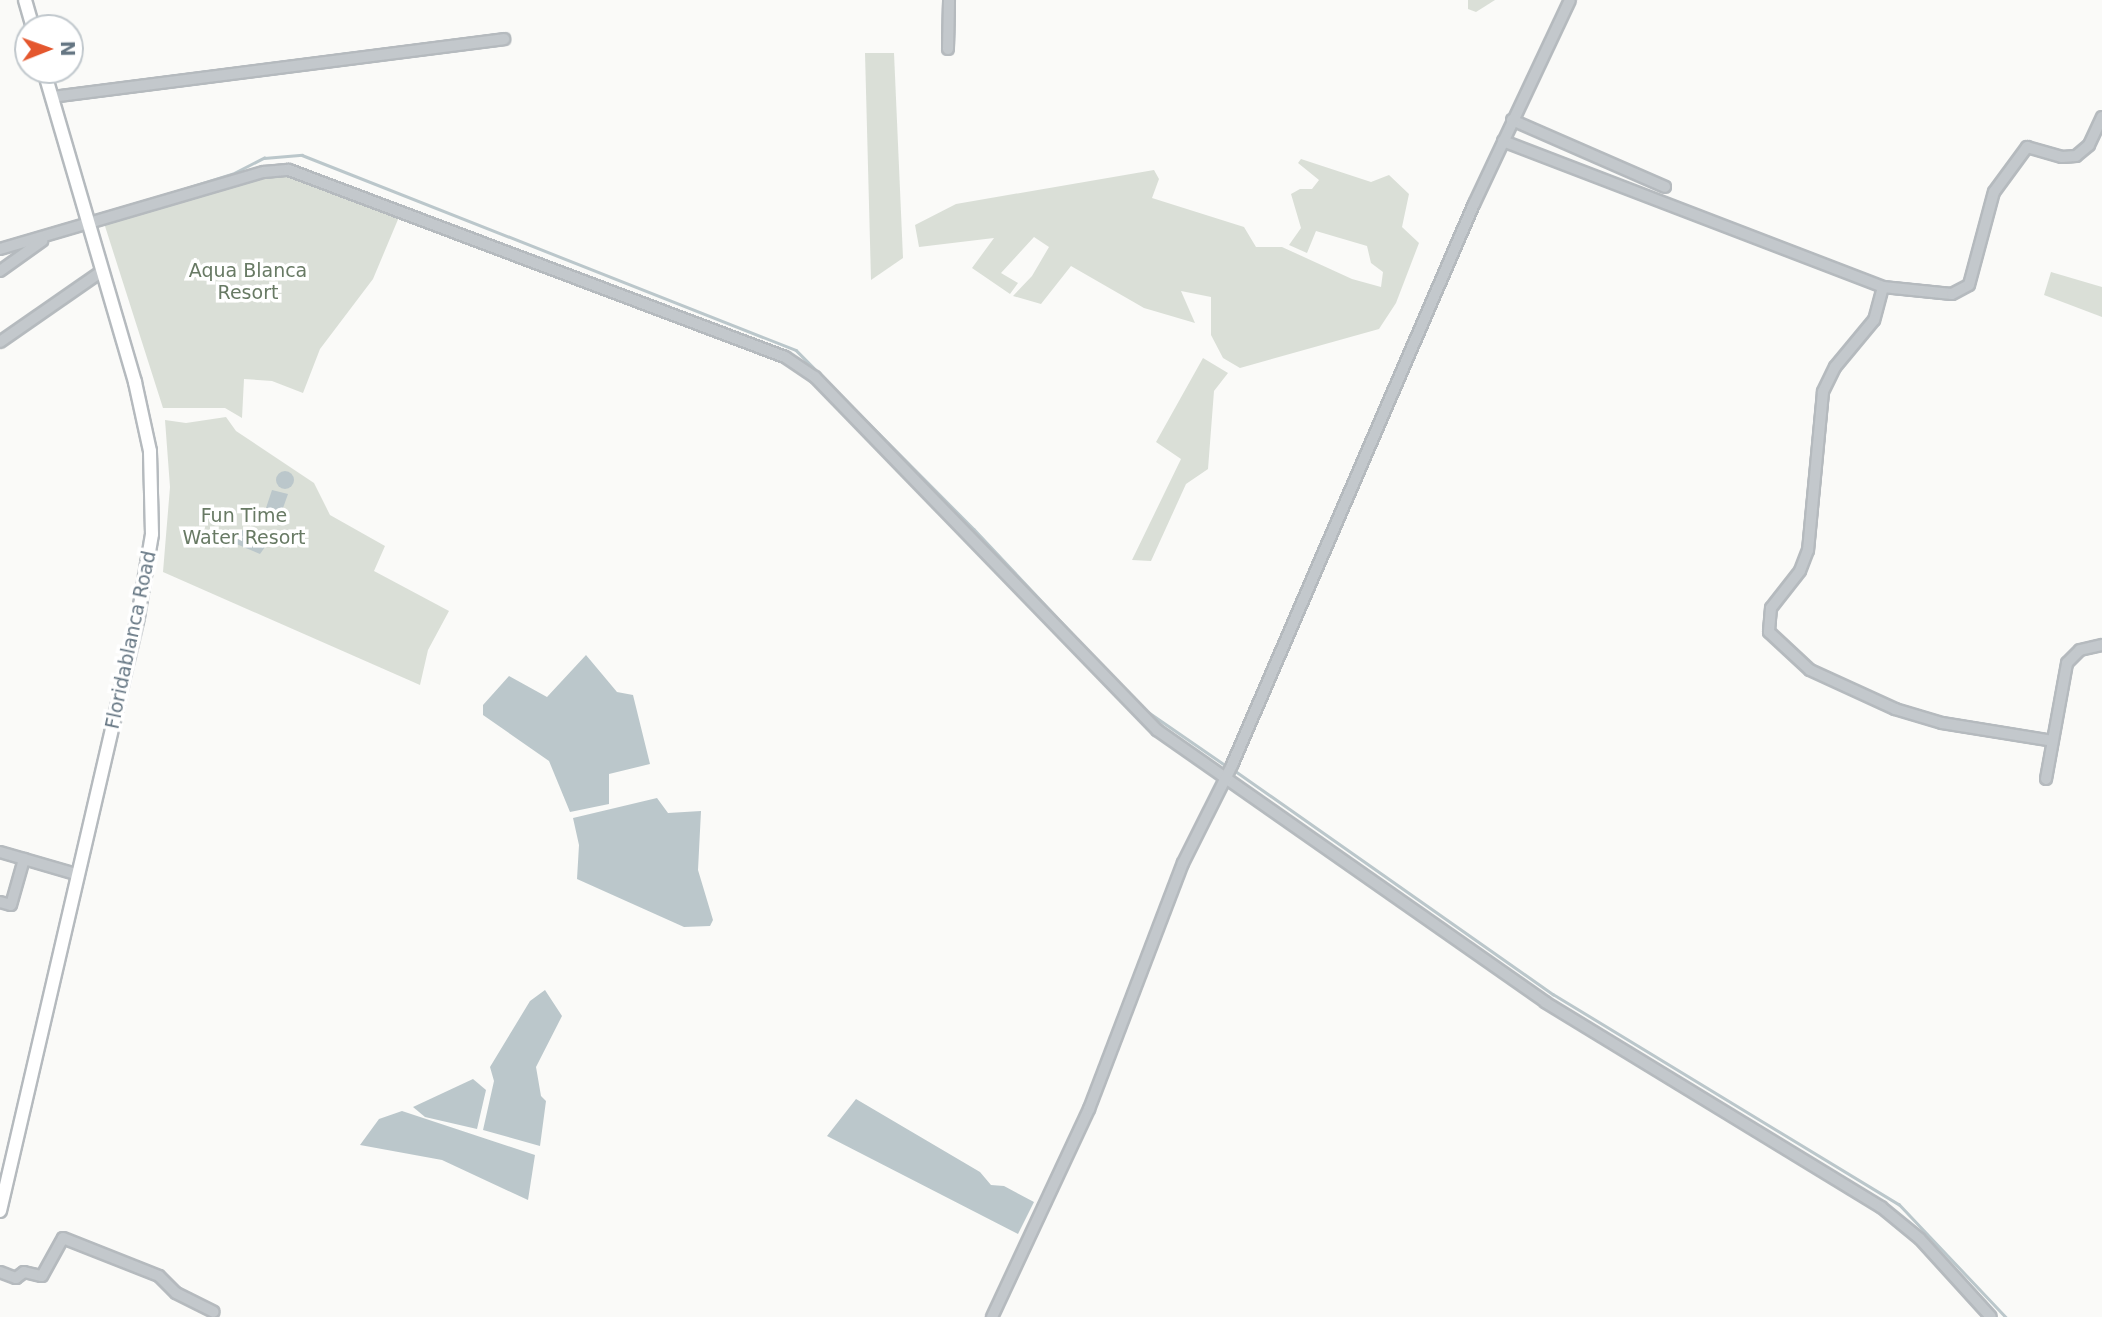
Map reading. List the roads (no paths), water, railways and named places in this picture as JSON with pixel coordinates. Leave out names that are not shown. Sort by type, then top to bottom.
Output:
[{"type":"main road","name":"Floridablanca Road","points":[[0,1211],[138,617],[152,534],[150,451],[144,418],[48,84]]},
{"type":"street","points":[[948,49],[949,0]]},
{"type":"street","points":[[992,1317],[1089,1109],[1145,954],[1228,772],[1503,141],[1570,0]]},
{"type":"street","points":[[52,97],[504,39]]},
{"type":"street","points":[[1503,141],[1883,287],[1952,294],[1967,289],[1994,192],[2026,147],[2076,156],[2089,145],[2102,117]]},
{"type":"street","points":[[1512,121],[1665,187]]},
{"type":"street","points":[[0,249],[264,172],[289,170],[785,357],[824,387],[1140,714],[1228,772],[1545,1002],[1881,1207],[1920,1239],[1991,1317]]},
{"type":"street","points":[[0,271],[47,237]]},
{"type":"street","points":[[0,342],[102,271]]},
{"type":"street","points":[[1883,287],[1874,320],[1835,367],[1824,392],[1808,550],[1800,571],[1771,608],[1769,632],[1810,670],[1895,709],[1942,723],[2053,741]]},
{"type":"street","points":[[2046,779],[2067,663],[2080,650],[2102,645]]},
{"type":"street","points":[[0,852],[79,875]]},
{"type":"street","points":[[0,902],[11,905],[24,859]]},
{"type":"street","points":[[0,1272],[16,1278],[24,1272],[42,1276],[63,1238],[159,1276],[176,1293],[214,1312]]},
{"type":"waterway","points":[[104,214],[232,174],[264,158],[302,155],[796,350],[974,529],[1125,690]]},
{"type":"waterway","points":[[1141,707],[1228,767]]},
{"type":"waterway","points":[[1234,770],[1553,994],[1899,1204],[2006,1317]]},
{"type":"park label","name":"Aqua Blanca Resort","points":[[248,282]]},
{"type":"park label","name":"Fun Time Water Resort","points":[[244,527]]}]
